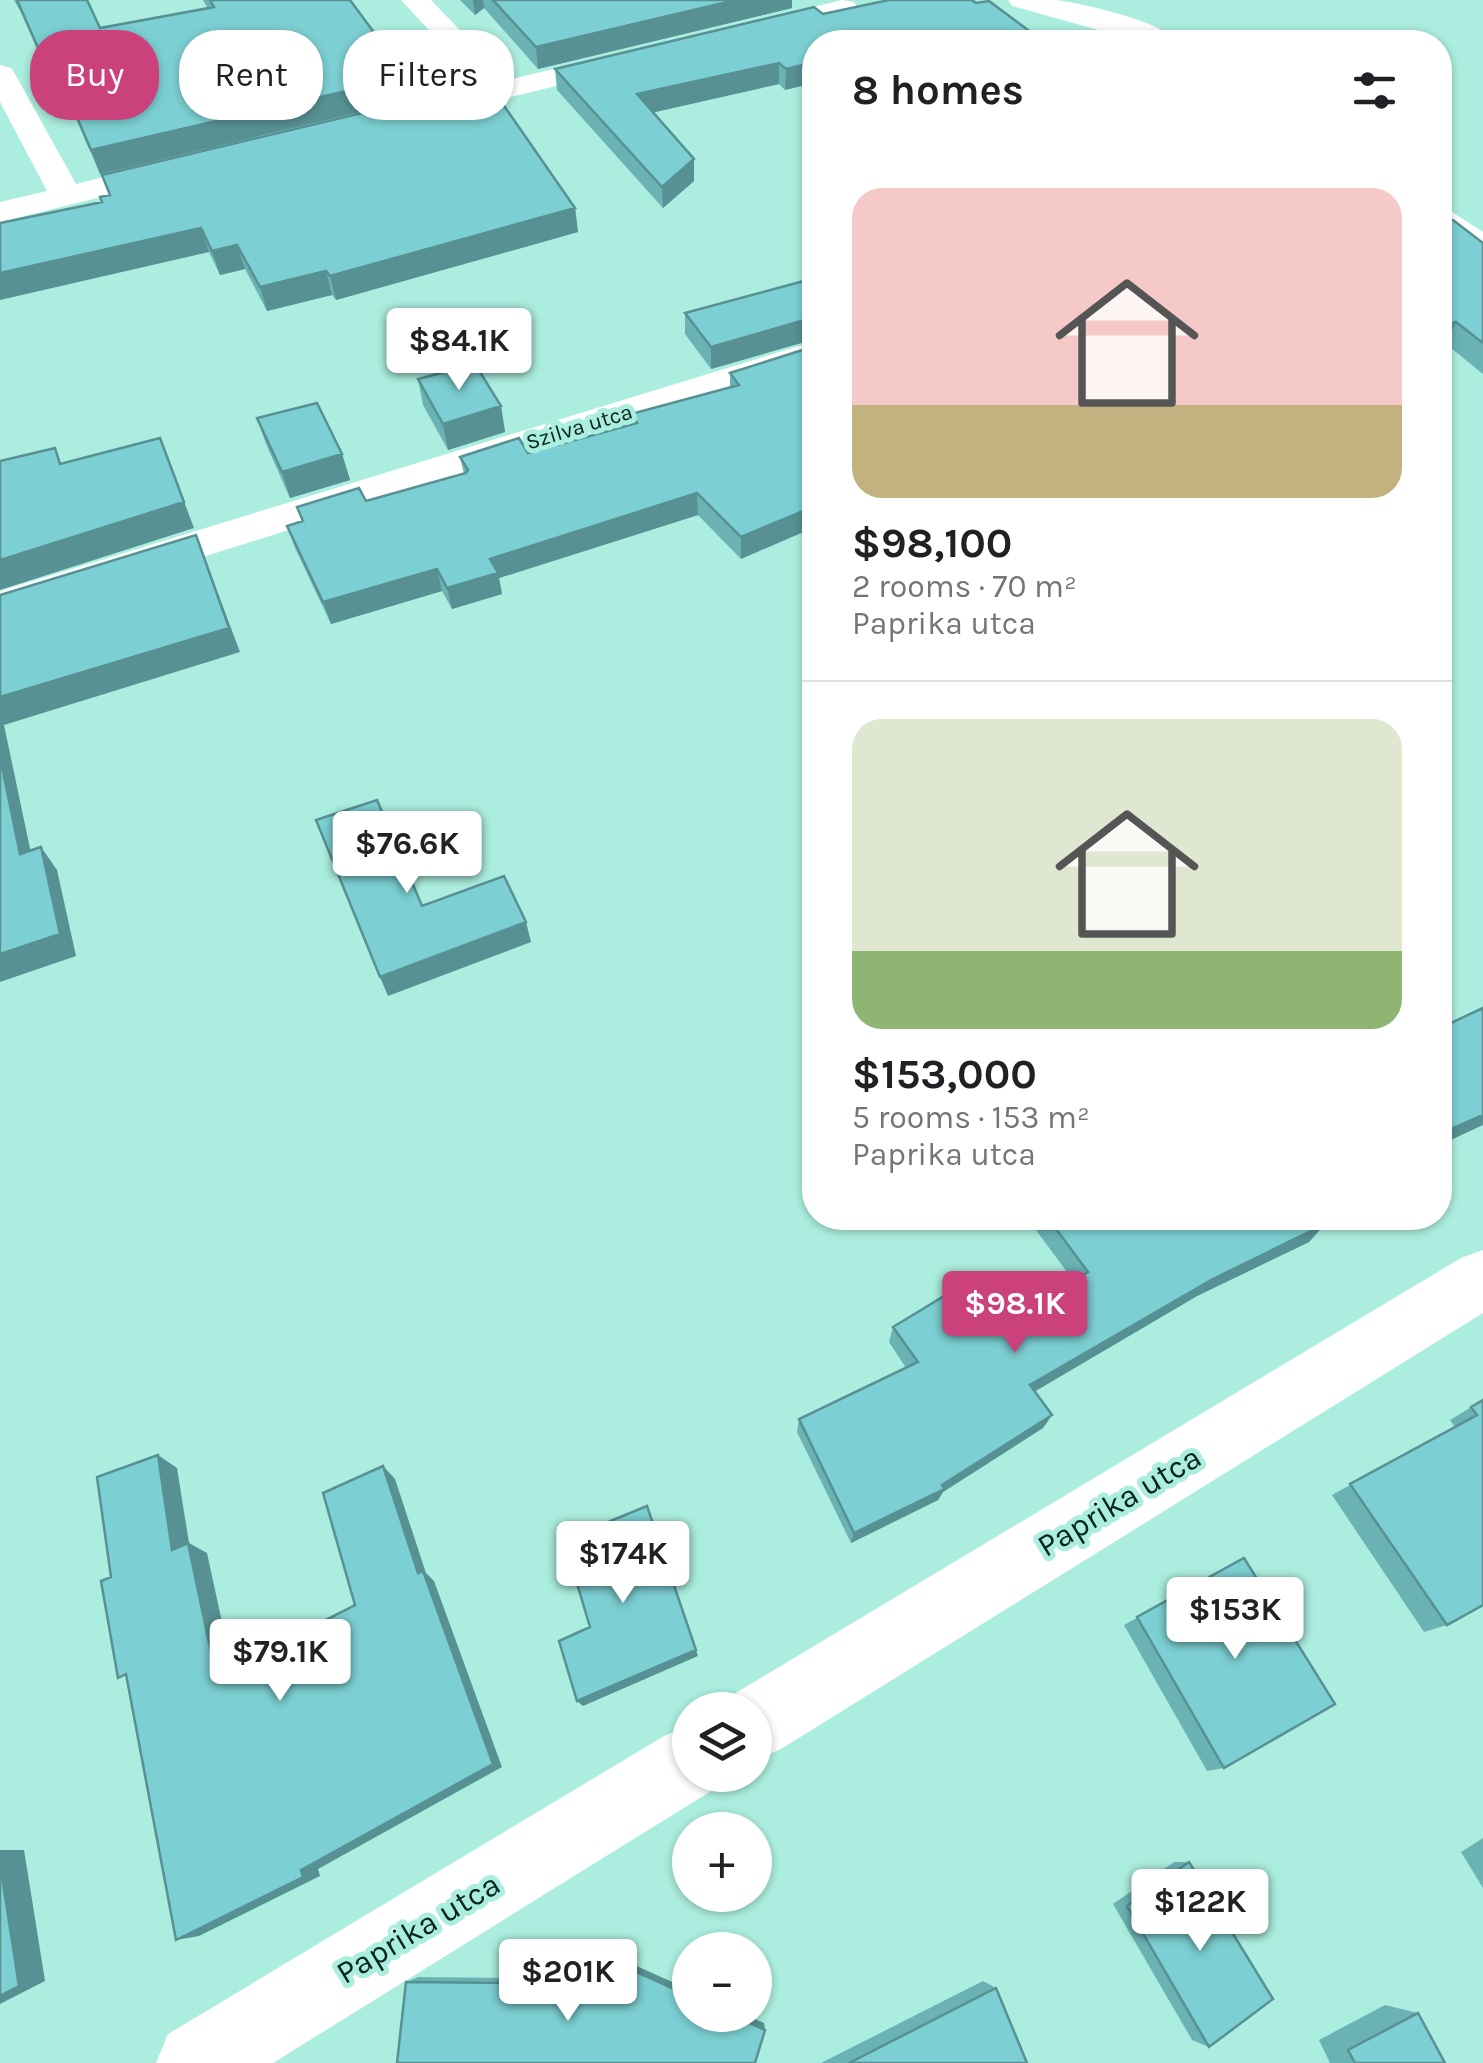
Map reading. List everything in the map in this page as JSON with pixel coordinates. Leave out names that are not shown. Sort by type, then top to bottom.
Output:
[{"type":"street","points":[[415,0],[444,30]]},
{"type":"street","points":[[1022,0],[1138,30]]},
{"type":"street","points":[[711,40],[848,5]]},
{"type":"street","points":[[514,88],[654,54]]},
{"type":"street","points":[[0,74],[66,196]]},
{"type":"street","points":[[332,132],[382,120]]},
{"type":"street","points":[[0,212],[218,160]]},
{"type":"street","points":[[1452,226],[1483,247]]},
{"type":"street","name":"Szilva utca","points":[[0,606],[802,356]]},
{"type":"street","name":"Paprika utca","points":[[772,1713],[1483,1279]]},
{"type":"street","name":"Paprika utca","points":[[197,2063],[672,1773]]},
{"type":"building","points":[[17,0],[87,0],[100,28],[214,7],[210,0],[350,0],[372,30],[343,30],[343,92],[323,96],[323,30],[179,30],[179,120],[221,120],[91,150],[78,120],[159,120],[159,30],[30,30]]},
{"type":"building","points":[[493,0],[736,0],[536,47]]},
{"type":"building","points":[[889,0],[989,1],[1028,30],[802,30],[802,65],[786,69],[779,63],[637,94],[694,159],[662,187],[555,69],[814,7],[823,14]]},
{"type":"building","points":[[343,118],[514,120],[575,208],[330,276],[326,271],[260,287],[237,245],[212,251],[201,228],[0,273],[0,223],[102,202],[100,197],[110,195],[102,175]]},
{"type":"building","points":[[1452,220],[1483,243],[1483,343],[1456,322],[1452,323]]},
{"type":"building","points":[[802,282],[802,321],[711,347],[685,313]]},
{"type":"building","points":[[802,350],[802,511],[741,537],[697,493],[490,559],[498,573],[447,588],[437,569],[323,602],[287,526],[303,521],[297,507],[359,488],[366,501],[466,473],[460,457],[519,438],[528,453],[637,423],[631,414],[739,385],[730,373]]},
{"type":"building","points":[[475,364],[501,406],[443,424],[418,379]]},
{"type":"building","points":[[317,403],[342,454],[282,472],[257,418]]},
{"type":"building","points":[[160,438],[184,502],[0,560],[0,461],[55,448],[60,464]]},
{"type":"building","points":[[196,535],[229,628],[0,697],[0,595]]},
{"type":"building","points":[[0,757],[20,854],[41,847],[60,934],[0,954]]},
{"type":"building","points":[[377,800],[422,906],[504,876],[526,922],[380,977],[316,820]]},
{"type":"building","points":[[1483,1008],[1483,1115],[1452,1129],[1452,1022]]},
{"type":"building","points":[[1057,1230],[1313,1230],[1211,1280],[1030,1385],[1052,1415],[942,1485],[944,1489],[854,1533],[799,1419],[918,1362],[893,1327],[959,1287],[990,1329],[1088,1272]]},
{"type":"building","points":[[1483,1400],[1483,1605],[1447,1625],[1350,1484],[1477,1415],[1471,1407]]},
{"type":"building","points":[[158,1455],[172,1550],[188,1543],[216,1676],[355,1605],[323,1493],[383,1466],[418,1573],[423,1571],[493,1764],[301,1870],[303,1877],[176,1940],[126,1674],[118,1678],[101,1581],[111,1577],[97,1477]]},
{"type":"building","points":[[647,1506],[696,1650],[577,1701],[559,1641],[590,1627],[564,1540]]},
{"type":"building","points":[[1244,1558],[1335,1704],[1224,1768],[1137,1617]]},
{"type":"building","points":[[1189,1862],[1273,1999],[1209,2047],[1127,1906]]},
{"type":"building","points":[[0,1864],[19,1986],[0,1996]]},
{"type":"building","points":[[612,1961],[672,1988],[672,2032],[764,2032],[755,2063],[397,2063],[406,1982],[604,1984]]},
{"type":"building","points":[[996,1988],[1027,2063],[849,2063]]},
{"type":"building","points":[[1418,2013],[1445,2063],[1355,2063],[1348,2050]]}]
